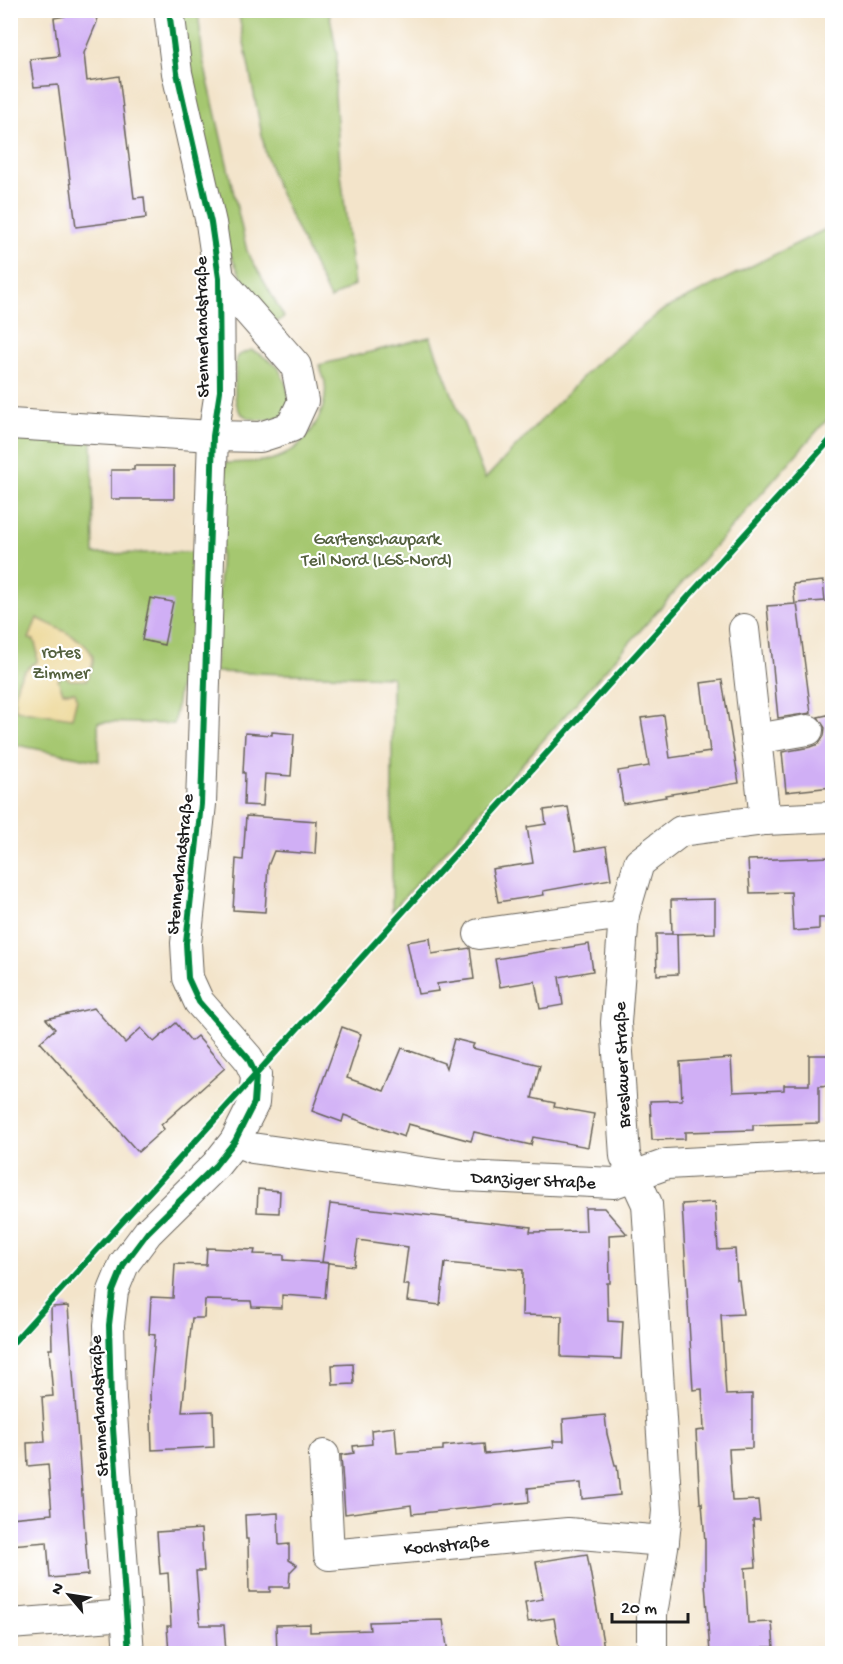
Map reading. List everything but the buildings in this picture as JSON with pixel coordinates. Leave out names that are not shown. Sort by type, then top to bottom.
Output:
[{"type":"street","name":"Stennerlandstraße","points":[[129,1653],[111,1400],[109,1325],[113,1291],[124,1264],[148,1233],[215,1166],[235,1141],[254,1103],[256,1075],[248,1058],[199,1002],[188,978],[186,943],[201,804],[213,436],[220,391],[219,278],[211,223],[177,73],[169,10]]},
{"type":"street","points":[[10,424],[260,437],[291,427],[303,401],[296,366],[219,278]]},
{"type":"street","points":[[744,629],[765,820]]},
{"type":"street","points":[[756,739],[808,730]]},
{"type":"street","name":"Breslauer Straße","points":[[634,1177],[625,1156],[616,1023],[624,914],[639,863],[681,831],[765,820],[832,817]]},
{"type":"street","points":[[479,934],[624,914]]},
{"type":"street","name":"Danziger Straße","points":[[235,1141],[252,1148],[442,1175],[614,1183],[667,1164],[832,1155]]},
{"type":"street","points":[[634,1177],[647,1204],[667,1511],[652,1614],[652,1653]]},
{"type":"street","name":"Kochstraße","points":[[324,1455],[329,1556],[568,1533],[664,1541]]},
{"type":"street","points":[[10,1624],[126,1615]]},
{"type":"green space","points":[[175,11],[198,11],[203,59],[247,251],[284,317],[279,321],[271,321],[257,303],[225,242]]},
{"type":"green space","points":[[238,11],[329,11],[337,54],[335,94],[340,165],[354,285],[330,299],[276,185],[265,151]]},
{"type":"green space","name":"Gartenschaupark Teil Nord (LGS-Nord)","points":[[832,226],[832,414],[392,911],[392,677],[215,672],[225,463],[272,460],[287,453],[306,438],[323,406],[325,383],[319,365],[430,337],[485,479],[593,366],[663,310]]},
{"type":"green space","points":[[251,350],[278,367],[286,384],[290,401],[281,418],[251,419],[243,415],[238,408],[235,387],[236,360],[239,355]]},
{"type":"green space","name":"rotes Zimmer","points":[[10,434],[92,438],[94,554],[198,552],[195,667],[182,666],[174,724],[98,722],[99,761],[11,744]]},
{"type":"sand","points":[[37,618],[77,639],[85,645],[93,658],[87,680],[70,680],[63,675],[58,680],[63,692],[75,692],[77,698],[72,718],[16,710],[15,695],[18,682],[25,670],[37,662],[34,640],[29,639]]},
{"type":"cycle path","points":[[129,1654],[111,1400],[109,1325],[113,1291],[124,1264],[148,1232],[215,1166],[235,1141],[254,1103],[256,1075],[248,1058],[199,1002],[188,978],[186,943],[201,804],[213,436],[220,391],[219,278],[211,223],[177,73],[169,10]]},
{"type":"cycle path","points":[[10,1346],[832,438]]}]
